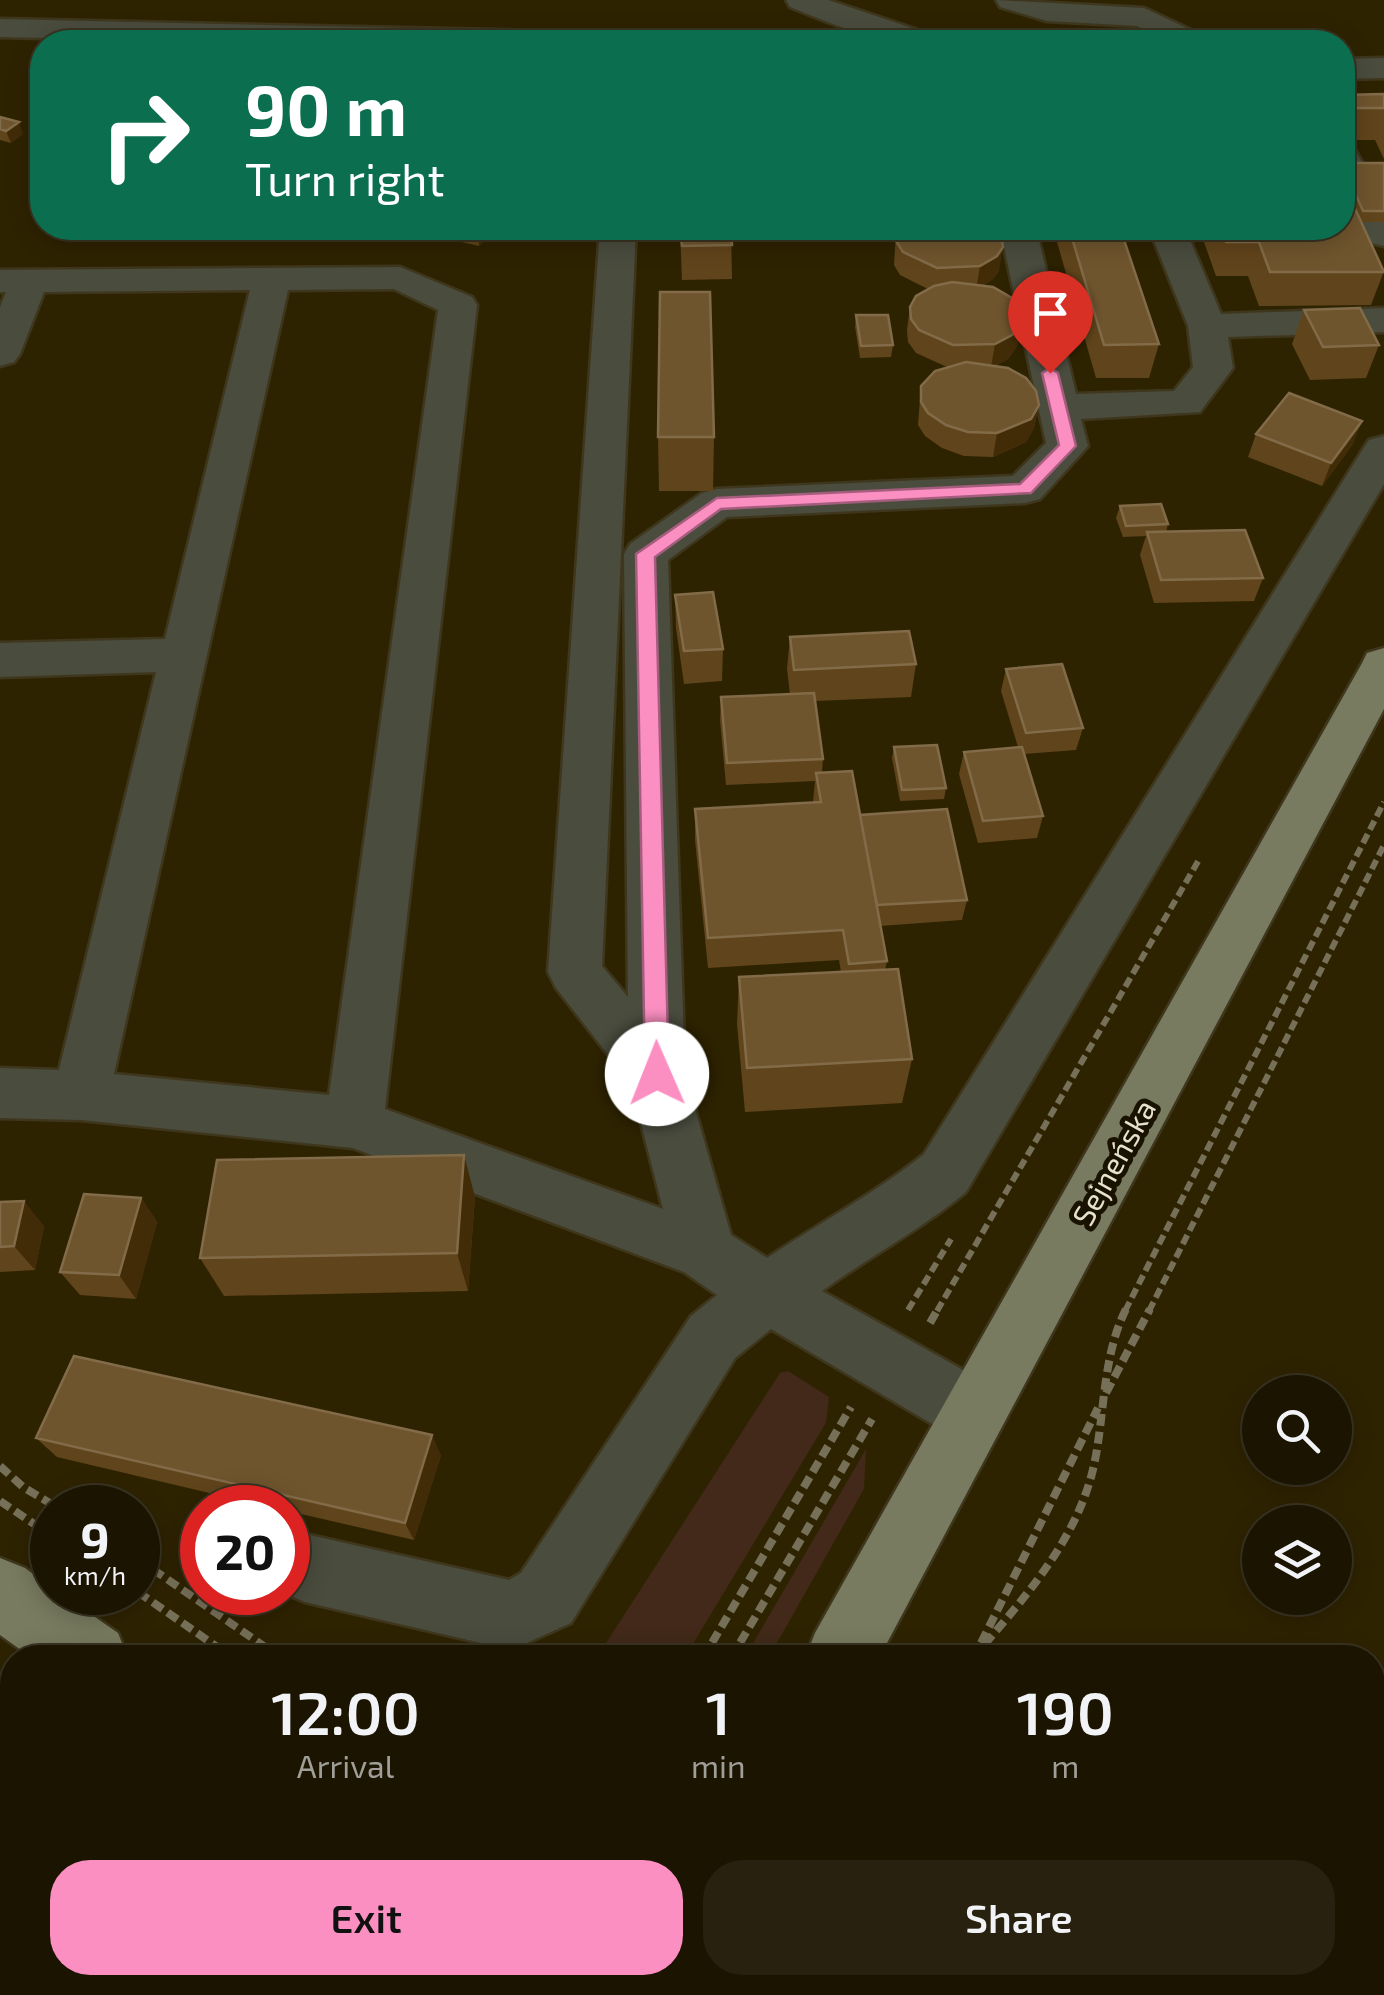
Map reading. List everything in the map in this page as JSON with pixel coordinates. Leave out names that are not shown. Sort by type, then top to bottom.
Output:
[{"type":"main road","name":"Sejneńska","points":[[847,1645],[1384,665]]},
{"type":"main road","points":[[10,1601],[56,1645]]},
{"type":"main road","points":[[10,1601],[74,1645]]},
{"type":"street","points":[[801,0],[849,12],[893,30]]},
{"type":"street","points":[[1011,0],[1047,12],[1144,18],[1168,30]]},
{"type":"street","points":[[0,28],[83,30]]},
{"type":"street","points":[[1355,69],[1384,68]]},
{"type":"street","points":[[1355,180],[1384,235]]},
{"type":"street","points":[[617,240],[574,972],[657,1074]]},
{"type":"street","points":[[705,1252],[657,1074],[646,554],[717,504],[1025,489],[1068,446],[1021,240]]},
{"type":"street","points":[[1058,407],[1186,403],[1213,368],[1207,326],[1172,240]]},
{"type":"street","points":[[0,354],[15,281],[400,278],[458,306],[354,1123]]},
{"type":"street","points":[[82,1095],[272,279]]},
{"type":"street","points":[[1207,326],[1384,320]]},
{"type":"street","points":[[310,1569],[510,1616],[546,1598],[713,1337],[768,1293],[874,1220],[917,1196],[945,1173],[1362,529],[1384,450]]},
{"type":"street","points":[[0,660],[183,656]]},
{"type":"street","points":[[0,1094],[82,1095],[354,1123],[705,1252],[768,1293],[974,1412]]},
{"type":"path","points":[[983,1645],[1056,1555],[1088,1488],[1111,1346],[1120,1321],[1384,802]]},
{"type":"path","points":[[979,1645],[1384,845]]},
{"type":"path","points":[[740,1645],[1206,847]]},
{"type":"path","points":[[0,1466],[30,1491]]},
{"type":"path","points":[[0,1501],[30,1521]]},
{"type":"path","points":[[160,1573],[262,1645]]},
{"type":"path","points":[[160,1607],[214,1645]]},
{"type":"shaded area","points":[[0,0],[1384,0],[1384,1645],[0,1645]]},
{"type":"shaded area","points":[[788,1371],[829,1397],[826,1423],[692,1645],[605,1645],[780,1373]]},
{"type":"shaded area","points":[[866,1449],[864,1489],[776,1645],[752,1645]]},
{"type":"building","points":[[1384,94],[1384,108],[1355,108],[1355,95]]},
{"type":"building","points":[[0,117],[19,122],[6,131],[0,129]]},
{"type":"building","points":[[1355,163],[1384,163],[1384,211],[1363,211],[1355,193]]},
{"type":"building","points":[[1355,208],[1384,272],[1270,272],[1259,242],[1226,242],[1355,240]]},
{"type":"building","points":[[681,240],[732,240],[732,245],[682,246]]},
{"type":"building","points":[[1002,240],[1003,247],[997,256],[980,266],[937,268],[903,252],[896,241]]},
{"type":"building","points":[[1073,240],[1124,240],[1159,344],[1104,345]]},
{"type":"building","points":[[952,282],[993,287],[1012,298],[1021,310],[1022,323],[1012,335],[995,344],[953,345],[919,330],[911,319],[910,307],[916,296]]},
{"type":"building","points":[[660,292],[710,292],[714,437],[658,437]]},
{"type":"building","points":[[1360,308],[1379,345],[1323,347],[1304,310]]},
{"type":"building","points":[[856,315],[888,315],[893,345],[861,346]]},
{"type":"building","points":[[966,362],[1008,368],[1026,378],[1036,391],[1039,405],[1031,419],[997,433],[968,432],[946,425],[928,413],[921,402],[921,386],[935,371]]},
{"type":"building","points":[[1289,393],[1362,421],[1331,463],[1256,434]]},
{"type":"building","points":[[1161,504],[1168,524],[1126,526],[1120,506]]},
{"type":"building","points":[[1245,530],[1263,578],[1161,580],[1147,532]]},
{"type":"building","points":[[713,592],[723,649],[684,651],[675,595]]},
{"type":"building","points":[[909,631],[916,664],[794,670],[790,637]]},
{"type":"building","points":[[1062,664],[1083,728],[1026,733],[1006,669]]},
{"type":"building","points":[[814,693],[823,759],[727,763],[721,697]]},
{"type":"building","points":[[937,745],[946,788],[902,790],[894,747]]},
{"type":"building","points":[[1022,747],[1043,816],[983,821],[964,752]]},
{"type":"building","points":[[852,771],[887,961],[849,964],[843,930],[708,938],[695,809],[821,802],[816,773]]},
{"type":"building","points":[[947,809],[967,900],[877,905],[860,815]]},
{"type":"building","points":[[898,969],[912,1059],[747,1068],[739,977]]},
{"type":"building","points":[[464,1155],[457,1253],[200,1258],[217,1160]]},
{"type":"building","points":[[84,1194],[141,1198],[119,1275],[60,1272]]},
{"type":"building","points":[[24,1201],[14,1246],[0,1247],[0,1202]]},
{"type":"building","points":[[74,1356],[432,1435],[405,1523],[310,1501],[310,1485],[240,1485],[36,1438]]},
{"type":"route","points":[[657,1074],[646,554],[717,504],[1025,489],[1068,446],[1050,373]]}]
